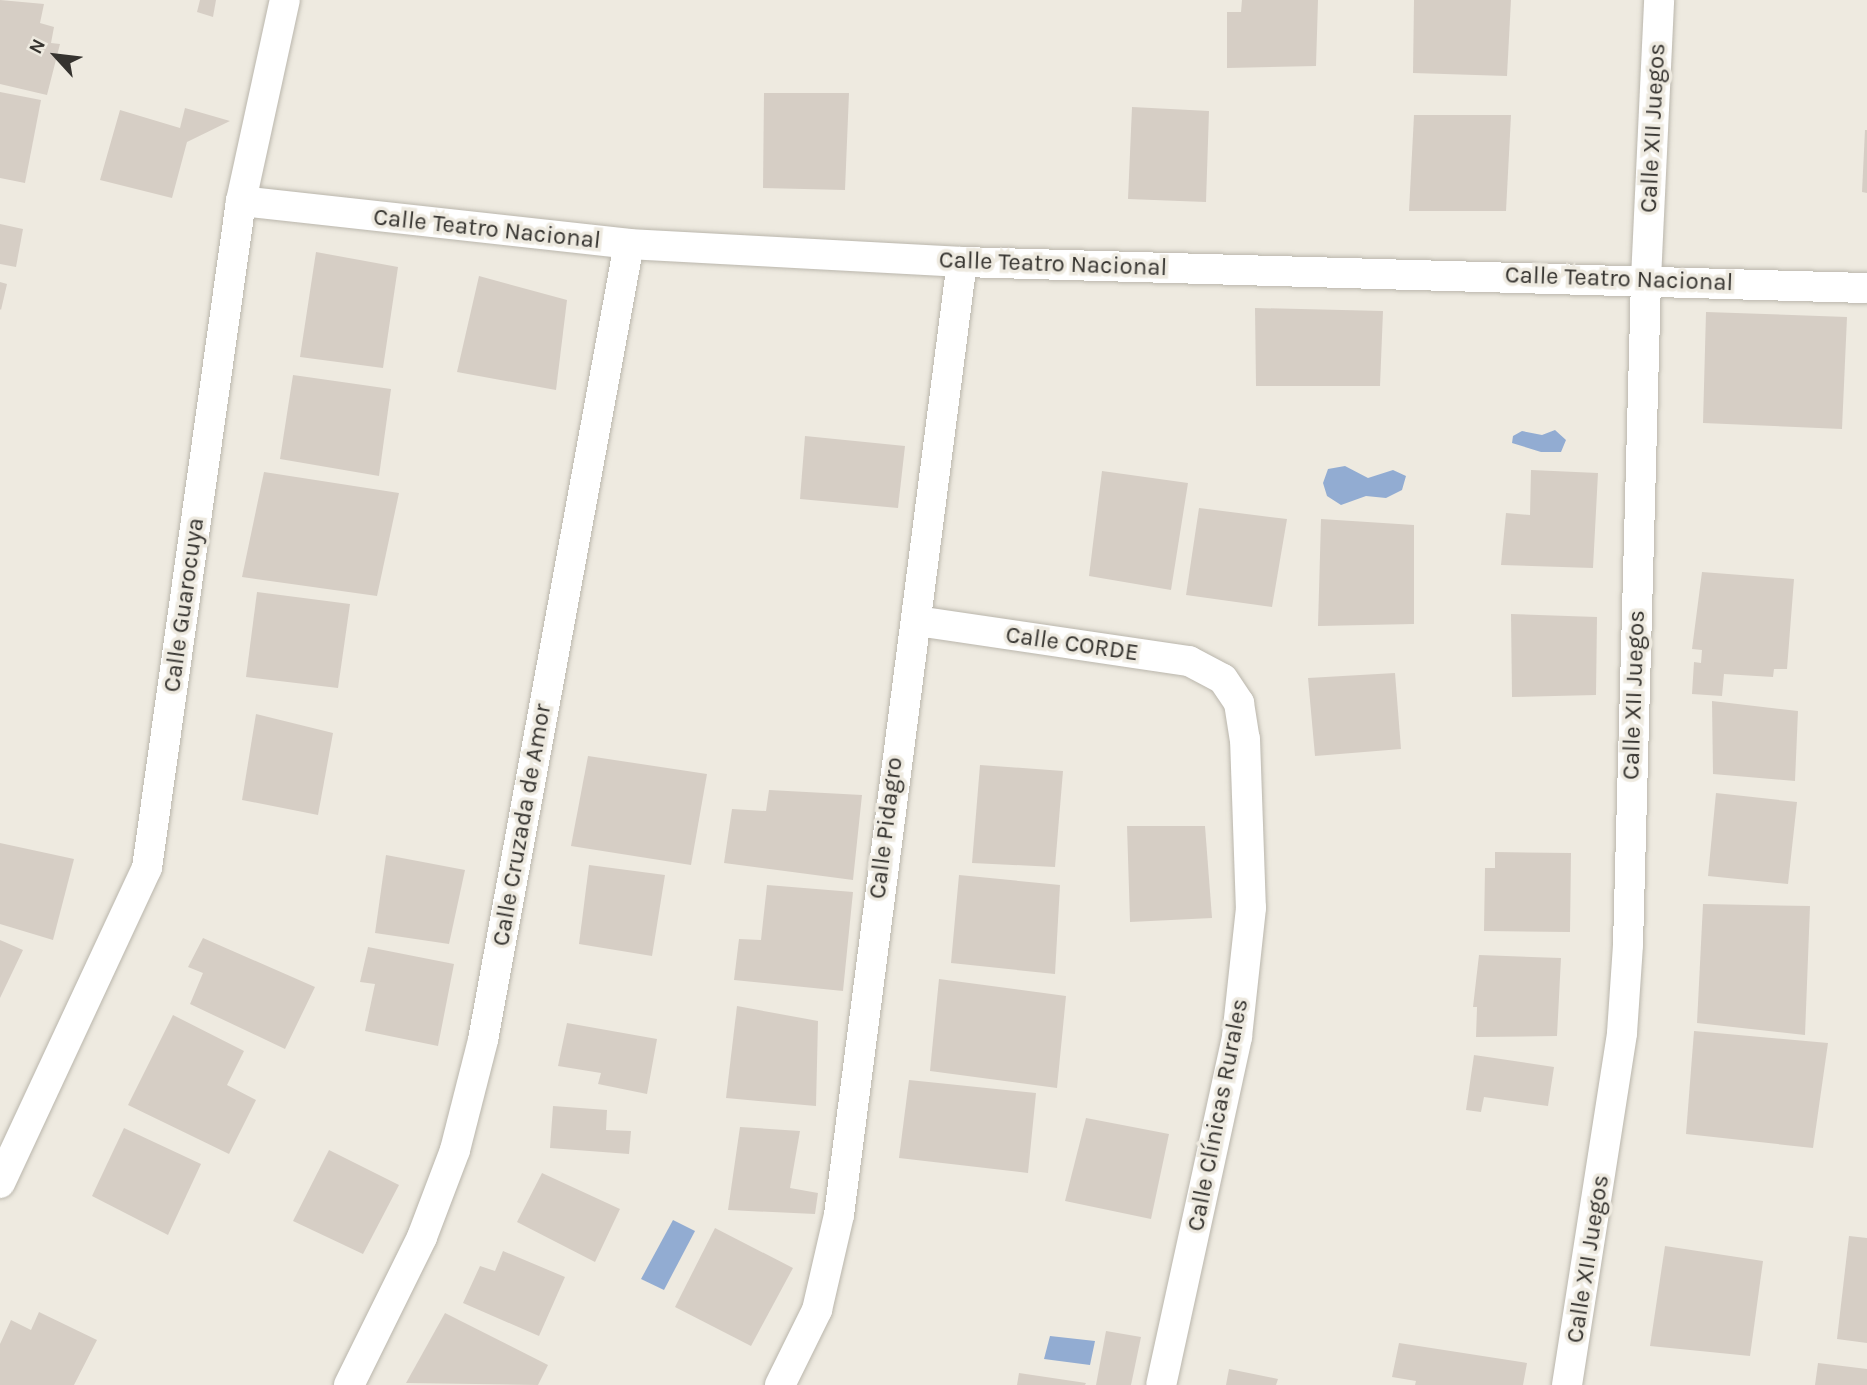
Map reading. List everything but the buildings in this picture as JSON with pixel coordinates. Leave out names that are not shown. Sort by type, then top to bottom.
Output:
[{"type":"street","name":"Calle Guarocuya","points":[[0,1183],[147,868],[241,201],[285,0]]},
{"type":"street","name":"Calle XII Juegos","points":[[1567,1385],[1622,1033],[1646,279],[1659,0]]},
{"type":"street","name":"Calle Teatro Nacional","points":[[241,201],[629,244],[962,262],[1646,279],[1867,288]]},
{"type":"street","name":"Calle Cruzada de Amor","points":[[349,1385],[422,1237],[455,1150],[483,1040],[629,244]]},
{"type":"street","name":"Calle Pidagro","points":[[780,1385],[817,1310],[839,1215],[892,783],[917,621],[962,262]]},
{"type":"street","name":"Calle CORDE","points":[[917,621],[1189,661],[1223,679]]},
{"type":"street","name":"Calle Clínicas Rurales","points":[[1161,1385],[1237,1037],[1251,908],[1245,739],[1239,703],[1223,679]]},
{"type":"water","points":[[1555,430],[1566,440],[1561,452],[1541,452],[1512,443],[1513,436],[1522,431],[1542,435]]},
{"type":"water","points":[[1345,466],[1368,478],[1393,470],[1406,476],[1402,490],[1386,498],[1366,496],[1341,505],[1327,496],[1323,483],[1328,469]]},
{"type":"water","points":[[673,1220],[695,1231],[664,1290],[641,1279]]},
{"type":"water","points":[[1050,1336],[1095,1341],[1090,1365],[1044,1359]]}]
